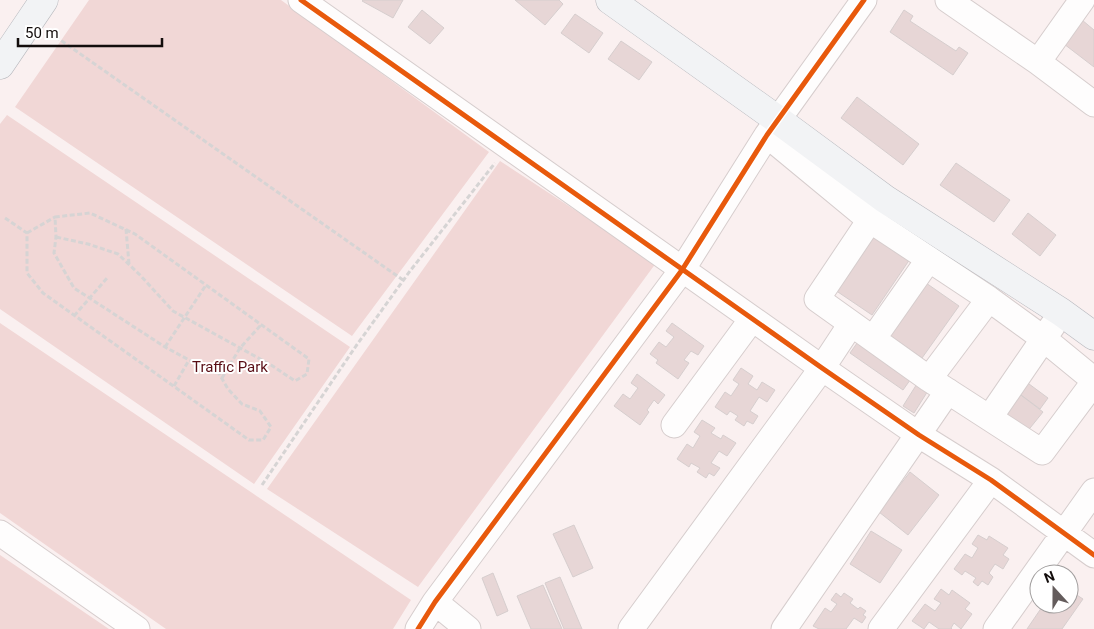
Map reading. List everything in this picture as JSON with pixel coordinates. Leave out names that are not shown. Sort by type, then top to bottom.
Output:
[{"type":"main road","points":[[610,0],[878,209],[1061,312],[1094,336]]},
{"type":"main road","points":[[0,65],[37,9]]},
{"type":"street","points":[[301,0],[918,435],[992,480],[1094,555]]},
{"type":"street","points":[[418,629],[435,602],[682,270],[773,127],[864,0]]},
{"type":"street","points":[[948,0],[1038,62],[1094,104]]},
{"type":"street","points":[[1038,62],[1082,0]]},
{"type":"street","points":[[878,209],[929,259],[1044,339],[1094,381],[1042,452],[939,385],[817,300],[878,209]]},
{"type":"street","points":[[873,339],[929,259]]},
{"type":"street","points":[[784,629],[918,435],[939,385],[989,299]]},
{"type":"street","points":[[990,417],[1061,312]]},
{"type":"street","points":[[674,425],[752,319]]},
{"type":"street","points":[[631,629],[822,368],[851,324]]},
{"type":"street","points":[[881,629],[992,480]]},
{"type":"street","points":[[996,629],[1094,491]]},
{"type":"street","points":[[0,533],[137,629]]},
{"type":"street","points":[[435,602],[468,629]]},
{"type":"path","points":[[37,9],[403,280]]},
{"type":"path","points":[[262,485],[403,280],[508,147]]},
{"type":"path","points":[[27,233],[55,217],[90,214],[135,234],[309,359],[307,374],[295,382],[271,365],[173,311],[118,254],[88,244],[56,237]]},
{"type":"path","points":[[27,233],[27,273],[43,294],[250,440],[263,440],[271,427],[260,411],[242,404],[228,389],[217,370],[189,360],[165,347],[74,288],[54,253],[56,237],[55,217]]},
{"type":"path","points":[[5,218],[27,233]]},
{"type":"path","points":[[126,230],[129,264]]},
{"type":"path","points":[[74,316],[108,277]]},
{"type":"path","points":[[165,347],[186,318],[206,285]]},
{"type":"path","points":[[222,378],[240,348],[261,325]]},
{"type":"path","points":[[174,386],[189,360]]},
{"type":"green space","points":[[89,0],[281,0],[489,152],[352,336],[15,107]]},
{"type":"green space","name":"Traffic Park","points":[[7,115],[350,347],[254,484],[0,309],[0,124]]},
{"type":"green space","points":[[500,161],[656,263],[418,587],[267,489]]},
{"type":"green space","points":[[0,323],[411,600],[393,629],[166,629],[0,513]]},
{"type":"green space","points":[[0,555],[109,629],[0,629]]},
{"type":"building","points":[[363,0],[403,0],[393,18]]},
{"type":"building","points":[[515,0],[559,0],[563,4],[545,25]]},
{"type":"building","points":[[422,10],[444,28],[430,44],[408,27]]},
{"type":"building","points":[[904,10],[913,16],[910,21],[956,51],[959,47],[968,53],[953,75],[890,32]]},
{"type":"building","points":[[575,14],[603,33],[589,53],[561,33]]},
{"type":"building","points":[[1082,20],[1094,30],[1094,67],[1064,44]]},
{"type":"building","points":[[621,41],[652,62],[639,80],[608,59]]},
{"type":"building","points":[[857,97],[919,144],[903,165],[841,118]]},
{"type":"building","points":[[956,163],[1010,200],[994,222],[940,185]]},
{"type":"building","points":[[1028,213],[1056,235],[1040,256],[1012,234]]},
{"type":"building","points":[[874,234],[910,259],[872,315],[835,290]]},
{"type":"building","points":[[926,283],[959,306],[922,358],[889,335]]},
{"type":"building","points":[[672,323],[704,346],[698,355],[691,351],[684,360],[689,363],[678,379],[656,363],[658,360],[650,354],[659,342],[666,347],[674,337],[666,331]]},
{"type":"building","points":[[860,339],[913,376],[903,390],[850,353]]},
{"type":"building","points":[[741,368],[753,376],[748,384],[757,390],[762,382],[775,390],[767,402],[759,397],[750,411],[758,416],[753,424],[747,421],[744,426],[735,420],[738,416],[730,411],[727,415],[715,407],[725,392],[731,396],[739,384],[733,380]]},
{"type":"building","points":[[637,374],[665,395],[658,404],[654,400],[647,410],[649,412],[640,425],[614,406],[623,394],[630,399],[638,388],[631,383]]},
{"type":"building","points":[[920,379],[931,386],[914,413],[903,406]]},
{"type":"building","points":[[1025,381],[1048,398],[1040,409],[1017,392]]},
{"type":"building","points":[[1013,389],[1043,412],[1026,433],[996,411]]},
{"type":"building","points":[[702,420],[715,428],[711,433],[721,439],[723,435],[736,443],[727,456],[719,451],[711,463],[720,468],[714,476],[709,473],[706,478],[697,472],[700,468],[691,463],[689,467],[677,459],[687,444],[693,448],[700,436],[694,432]]},
{"type":"building","points":[[910,472],[939,495],[908,535],[879,512]]},
{"type":"building","points":[[574,525],[593,568],[573,577],[553,534]]},
{"type":"building","points":[[871,531],[902,550],[880,583],[850,564]]},
{"type":"building","points":[[978,535],[987,540],[989,536],[1008,548],[1003,555],[1009,559],[1003,569],[995,564],[989,573],[993,577],[988,585],[982,581],[978,586],[973,582],[976,578],[965,571],[962,575],[954,569],[965,554],[972,558],[978,548],[972,544]]},
{"type":"building","points":[[493,573],[508,611],[497,616],[482,578]]},
{"type":"building","points":[[560,577],[582,629],[564,629],[545,583]]},
{"type":"building","points":[[543,585],[562,629],[531,629],[517,596]]},
{"type":"building","points":[[941,589],[949,595],[952,590],[970,603],[965,609],[972,614],[961,629],[954,623],[952,629],[939,629],[929,622],[924,629],[912,621],[925,604],[935,611],[941,603],[934,599]]},
{"type":"building","points":[[836,593],[841,597],[844,593],[853,599],[850,603],[858,609],[860,607],[866,611],[863,615],[866,617],[862,623],[854,618],[846,629],[819,629],[813,626],[825,608],[831,612],[837,604],[831,600]]},
{"type":"building","points":[[1079,596],[1083,599],[1079,605]]},
{"type":"building","points":[[1037,614],[1072,614],[1062,629],[1027,629]]},
{"type":"cycle path","points":[[301,0],[822,368],[919,435],[991,480],[1094,555]]},
{"type":"cycle path","points":[[418,629],[435,602],[682,270],[767,135],[864,0]]}]
